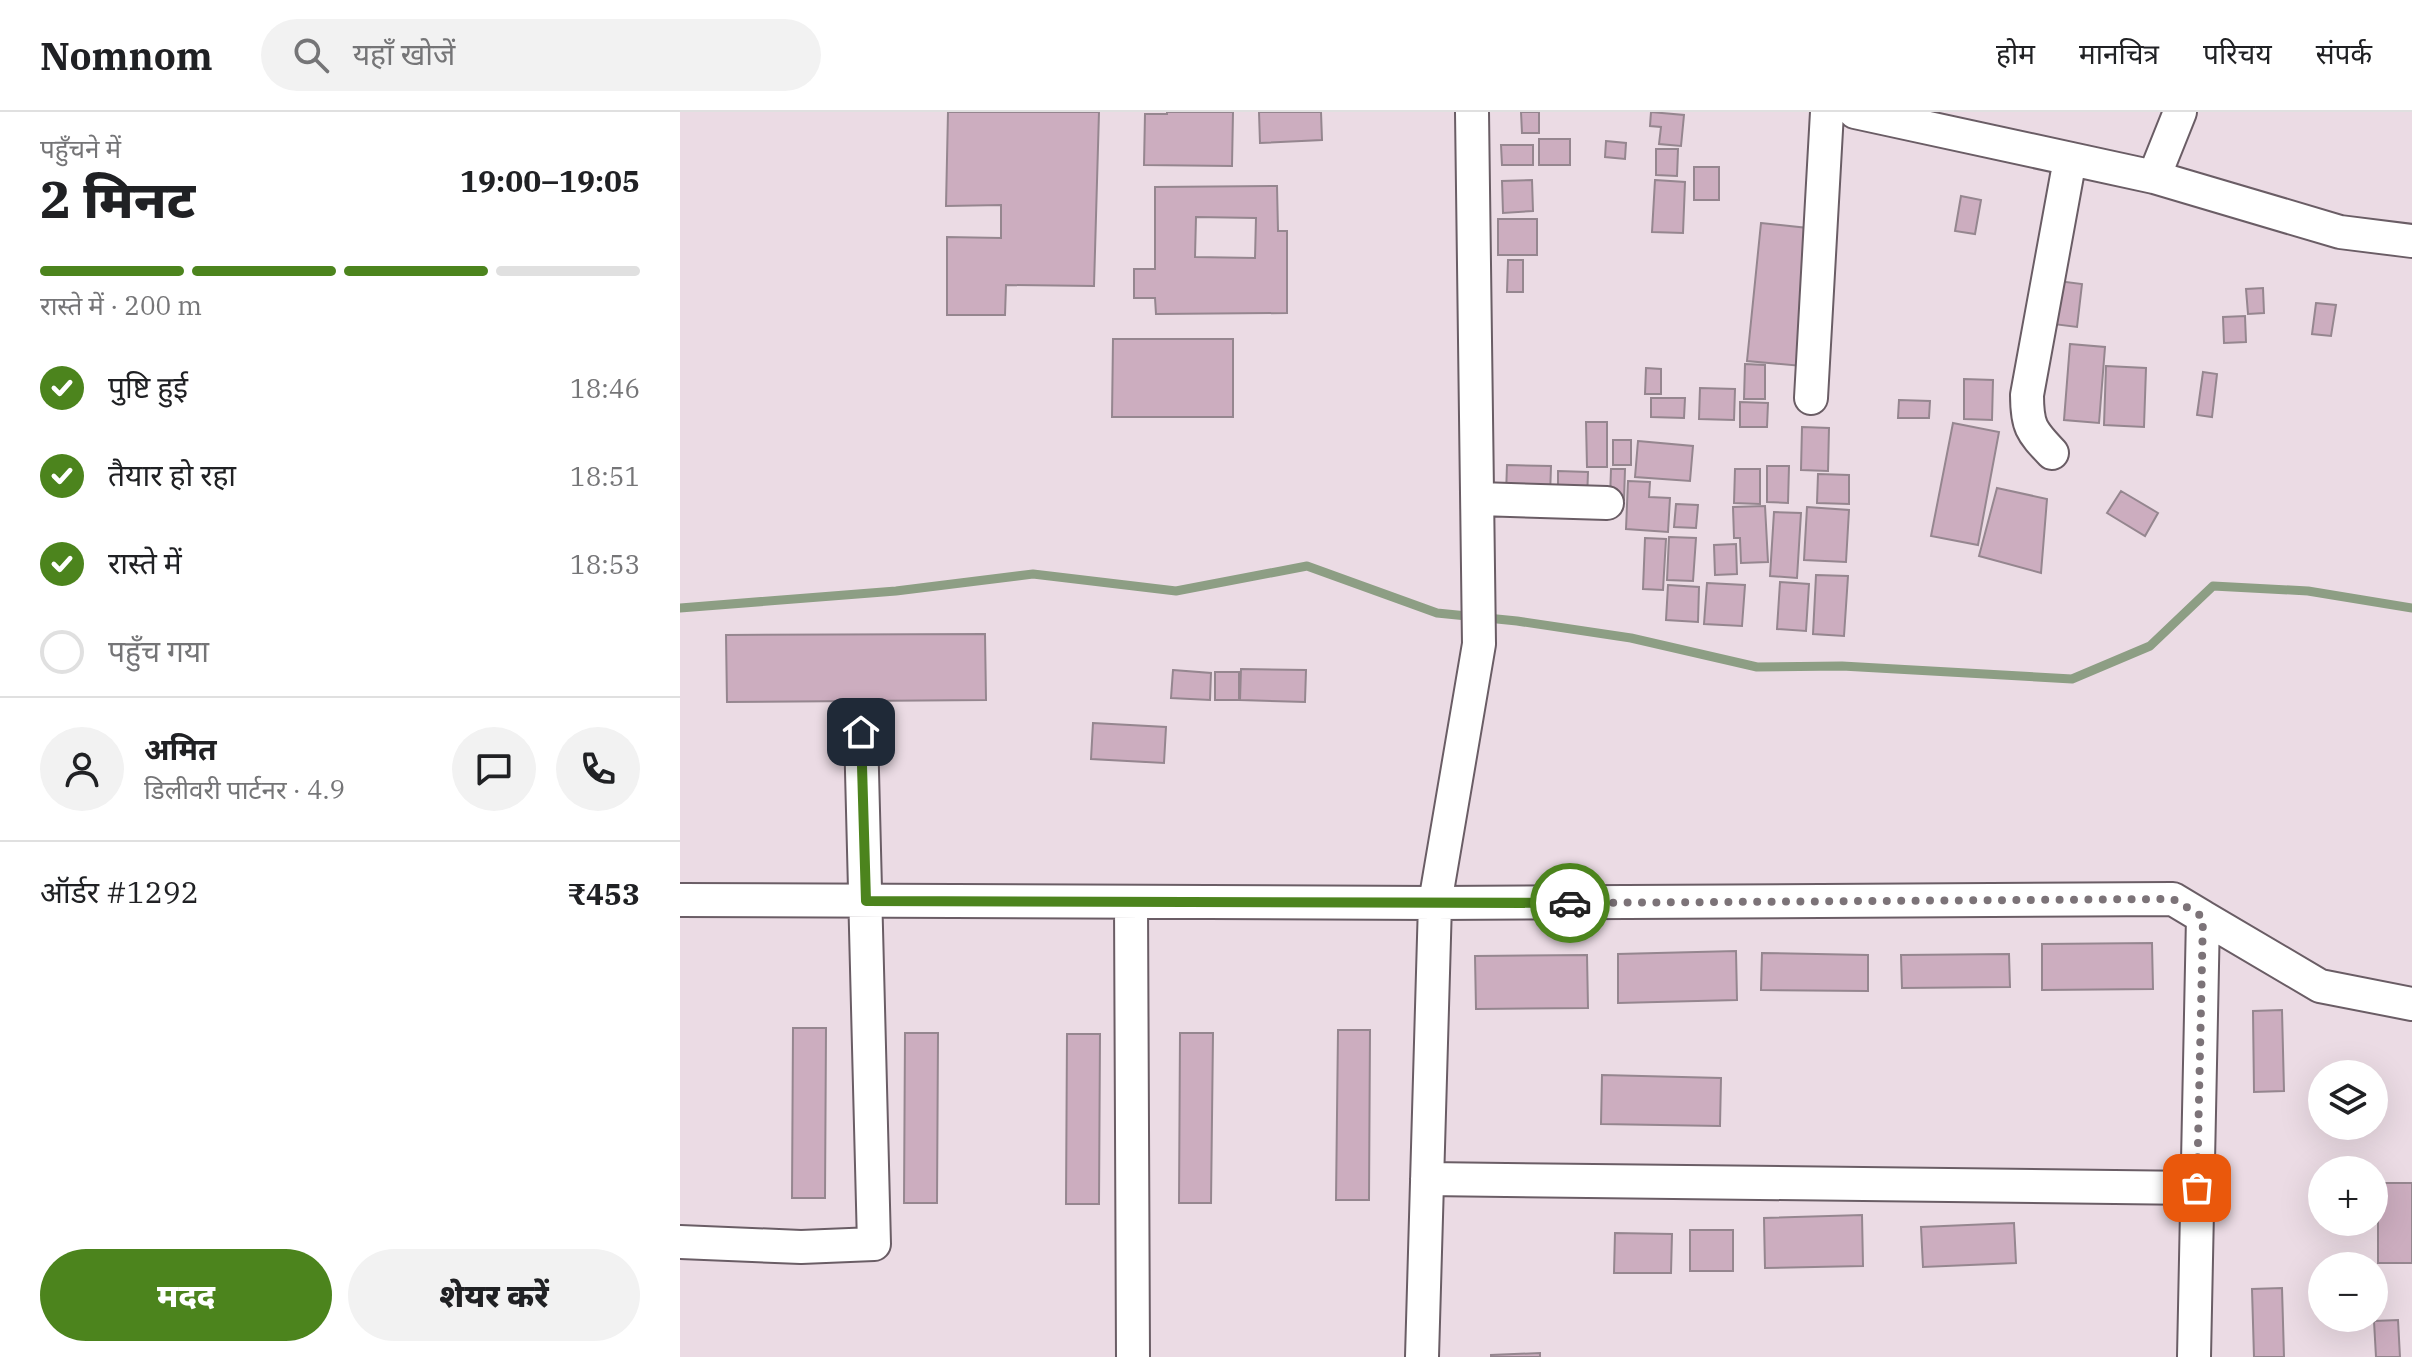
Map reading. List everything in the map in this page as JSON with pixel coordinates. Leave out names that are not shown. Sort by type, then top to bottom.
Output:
[{"type":"street","points":[[1422,1357],[1435,903],[1479,644],[1472,112]]},
{"type":"street","points":[[1811,398],[1827,112]]},
{"type":"street","points":[[2154,177],[2180,112]]},
{"type":"street","points":[[1871,114],[2154,177],[2340,232],[2412,241]]},
{"type":"street","points":[[2052,453],[2030,429],[2027,395],[2070,159]]},
{"type":"street","points":[[1479,499],[1607,503]]},
{"type":"street","points":[[680,1242],[801,1247],[874,1244],[861,732]]},
{"type":"street","points":[[680,900],[1435,903],[2173,899],[2320,986],[2412,1004]]},
{"type":"street","points":[[1131,902],[1133,1357]]},
{"type":"street","points":[[2194,1357],[2203,917]]},
{"type":"street","points":[[1427,1179],[2197,1188]]},
{"type":"building","points":[[948,112],[1099,112],[1094,286],[1006,285],[1005,315],[947,315],[947,237],[1001,238],[1001,205],[946,206]]},
{"type":"building","points":[[1233,112],[1232,166],[1144,165],[1145,114]]},
{"type":"building","points":[[1259,112],[1321,112],[1322,140],[1260,143]]},
{"type":"building","points":[[1521,112],[1539,112],[1539,133],[1522,133]]},
{"type":"building","points":[[1651,112],[1684,115],[1681,146],[1659,144],[1661,127],[1650,126]]},
{"type":"building","points":[[1539,139],[1570,139],[1570,165],[1539,165]]},
{"type":"building","points":[[1606,141],[1626,143],[1625,159],[1605,157]]},
{"type":"building","points":[[1501,145],[1533,145],[1533,165],[1502,165]]},
{"type":"building","points":[[1656,149],[1678,149],[1677,176],[1656,175]]},
{"type":"building","points":[[1694,167],[1719,167],[1719,200],[1694,200]]},
{"type":"building","points":[[1532,180],[1533,211],[1503,213],[1502,181]]},
{"type":"building","points":[[1655,180],[1685,182],[1683,233],[1652,232]]},
{"type":"building","points":[[1277,186],[1278,231],[1287,231],[1287,313],[1156,314],[1155,298],[1134,298],[1134,269],[1155,269],[1155,187]],"holes":[[[1196,217],[1256,218],[1255,258],[1195,257]]]},
{"type":"building","points":[[1961,196],[1981,200],[1975,234],[1955,231]]},
{"type":"building","points":[[1498,219],[1537,219],[1537,255],[1498,255]]},
{"type":"building","points":[[1761,223],[1817,229],[1802,366],[1747,361]]},
{"type":"building","points":[[1508,260],[1523,260],[1523,292],[1507,292]]},
{"type":"building","points":[[2058,281],[2082,284],[2077,327],[2053,324]]},
{"type":"building","points":[[2263,288],[2264,313],[2248,314],[2246,289]]},
{"type":"building","points":[[2316,303],[2336,305],[2331,336],[2312,334]]},
{"type":"building","points":[[2245,316],[2246,342],[2224,343],[2223,317]]},
{"type":"building","points":[[1113,339],[1233,339],[1233,417],[1112,417]]},
{"type":"building","points":[[2070,344],[2105,347],[2099,423],[2064,420]]},
{"type":"building","points":[[1745,364],[1765,365],[1765,399],[1744,399]]},
{"type":"building","points":[[2106,366],[2146,368],[2144,427],[2104,425]]},
{"type":"building","points":[[1646,368],[1661,369],[1661,394],[1645,394]]},
{"type":"building","points":[[2203,372],[2217,374],[2212,417],[2197,415]]},
{"type":"building","points":[[1964,379],[1993,380],[1992,420],[1964,419]]},
{"type":"building","points":[[1700,388],[1735,389],[1734,420],[1699,419]]},
{"type":"building","points":[[1651,398],[1685,398],[1684,418],[1651,417]]},
{"type":"building","points":[[1899,400],[1930,401],[1929,418],[1898,418]]},
{"type":"building","points":[[1740,402],[1768,403],[1767,427],[1740,427]]},
{"type":"building","points":[[1586,422],[1607,422],[1607,467],[1587,467]]},
{"type":"building","points":[[1953,423],[1999,432],[1978,545],[1931,536]]},
{"type":"building","points":[[1802,427],[1829,428],[1828,471],[1801,470]]},
{"type":"building","points":[[1613,440],[1631,440],[1631,465],[1613,465]]},
{"type":"building","points":[[1638,441],[1693,446],[1690,481],[1635,477]]},
{"type":"building","points":[[1507,465],[1551,466],[1550,497],[1506,495]]},
{"type":"building","points":[[1767,466],[1789,466],[1788,503],[1767,502]]},
{"type":"building","points":[[1611,469],[1625,469],[1624,500],[1610,499]]},
{"type":"building","points":[[1735,469],[1760,469],[1760,504],[1734,503]]},
{"type":"building","points":[[1558,471],[1588,472],[1587,501],[1558,501]]},
{"type":"building","points":[[1818,474],[1849,475],[1849,504],[1817,503]]},
{"type":"building","points":[[1628,481],[1650,482],[1649,497],[1670,498],[1668,532],[1626,529]]},
{"type":"building","points":[[1997,488],[2047,499],[2041,573],[1979,556]]},
{"type":"building","points":[[2121,491],[2158,513],[2145,536],[2107,513]]},
{"type":"building","points":[[1676,504],[1698,505],[1696,528],[1674,527]]},
{"type":"building","points":[[1765,506],[1768,562],[1741,563],[1740,538],[1734,538],[1733,507]]},
{"type":"building","points":[[1807,507],[1849,510],[1846,562],[1804,560]]},
{"type":"building","points":[[1774,512],[1801,513],[1797,578],[1770,576]]},
{"type":"building","points":[[1669,537],[1696,538],[1693,581],[1667,580]]},
{"type":"building","points":[[1645,538],[1666,539],[1663,590],[1643,589]]},
{"type":"building","points":[[1736,544],[1737,574],[1715,575],[1714,545]]},
{"type":"building","points":[[1816,575],[1848,576],[1844,636],[1813,634]]},
{"type":"building","points":[[1780,582],[1809,584],[1806,631],[1777,629]]},
{"type":"building","points":[[1707,583],[1745,585],[1742,626],[1704,624]]},
{"type":"building","points":[[1668,585],[1699,587],[1698,622],[1666,620]]},
{"type":"building","points":[[985,634],[986,700],[727,702],[726,635]]},
{"type":"building","points":[[1241,669],[1306,670],[1305,702],[1240,700]]},
{"type":"building","points":[[1173,670],[1211,673],[1210,700],[1171,698]]},
{"type":"building","points":[[1215,672],[1239,672],[1239,700],[1215,700]]},
{"type":"building","points":[[1093,723],[1166,727],[1164,763],[1091,759]]},
{"type":"building","points":[[2152,943],[2153,989],[2042,990],[2042,944]]},
{"type":"building","points":[[1736,951],[1737,1000],[1618,1003],[1618,954]]},
{"type":"building","points":[[1762,953],[1868,955],[1868,991],[1761,990]]},
{"type":"building","points":[[2009,954],[2010,987],[1902,988],[1901,955]]},
{"type":"building","points":[[1587,955],[1588,1008],[1476,1009],[1475,956]]},
{"type":"building","points":[[2282,1010],[2284,1091],[2254,1092],[2253,1011]]},
{"type":"building","points":[[793,1028],[826,1028],[825,1198],[792,1198]]},
{"type":"building","points":[[1338,1030],[1370,1030],[1369,1200],[1336,1200]]},
{"type":"building","points":[[905,1033],[938,1033],[937,1203],[904,1203]]},
{"type":"building","points":[[1180,1033],[1213,1033],[1211,1203],[1179,1203]]},
{"type":"building","points":[[1067,1034],[1100,1034],[1099,1204],[1066,1204]]},
{"type":"building","points":[[1602,1075],[1721,1078],[1720,1126],[1601,1124]]},
{"type":"building","points":[[2388,1183],[2412,1183],[2412,1263],[2388,1263],[2388,1252],[2378,1252],[2378,1236],[2388,1236]]},
{"type":"building","points":[[1862,1215],[1863,1266],[1765,1268],[1764,1218]]},
{"type":"building","points":[[2014,1223],[2016,1263],[1923,1267],[1921,1227]]},
{"type":"building","points":[[1690,1230],[1733,1230],[1733,1271],[1690,1271]]},
{"type":"building","points":[[1615,1233],[1672,1234],[1671,1273],[1614,1273]]},
{"type":"building","points":[[2282,1288],[2284,1357],[2254,1357],[2252,1289]]},
{"type":"building","points":[[2388,1320],[2398,1320],[2400,1357],[2376,1357],[2375,1332],[2388,1332]]},
{"type":"building","points":[[1540,1353],[1540,1357],[1491,1357],[1491,1355]]},
{"type":"waterway","points":[[680,608],[896,591],[1033,574],[1176,591],[1307,566],[1437,613],[1631,638],[1757,667],[1842,666],[2072,679],[2150,646],[2213,586],[2308,591],[2412,608]]},
{"type":"way so far","points":[[1570,903],[2173,899],[2203,917],[2197,1188]]},
{"type":"route","points":[[861,732],[866,901],[1570,903]]}]
